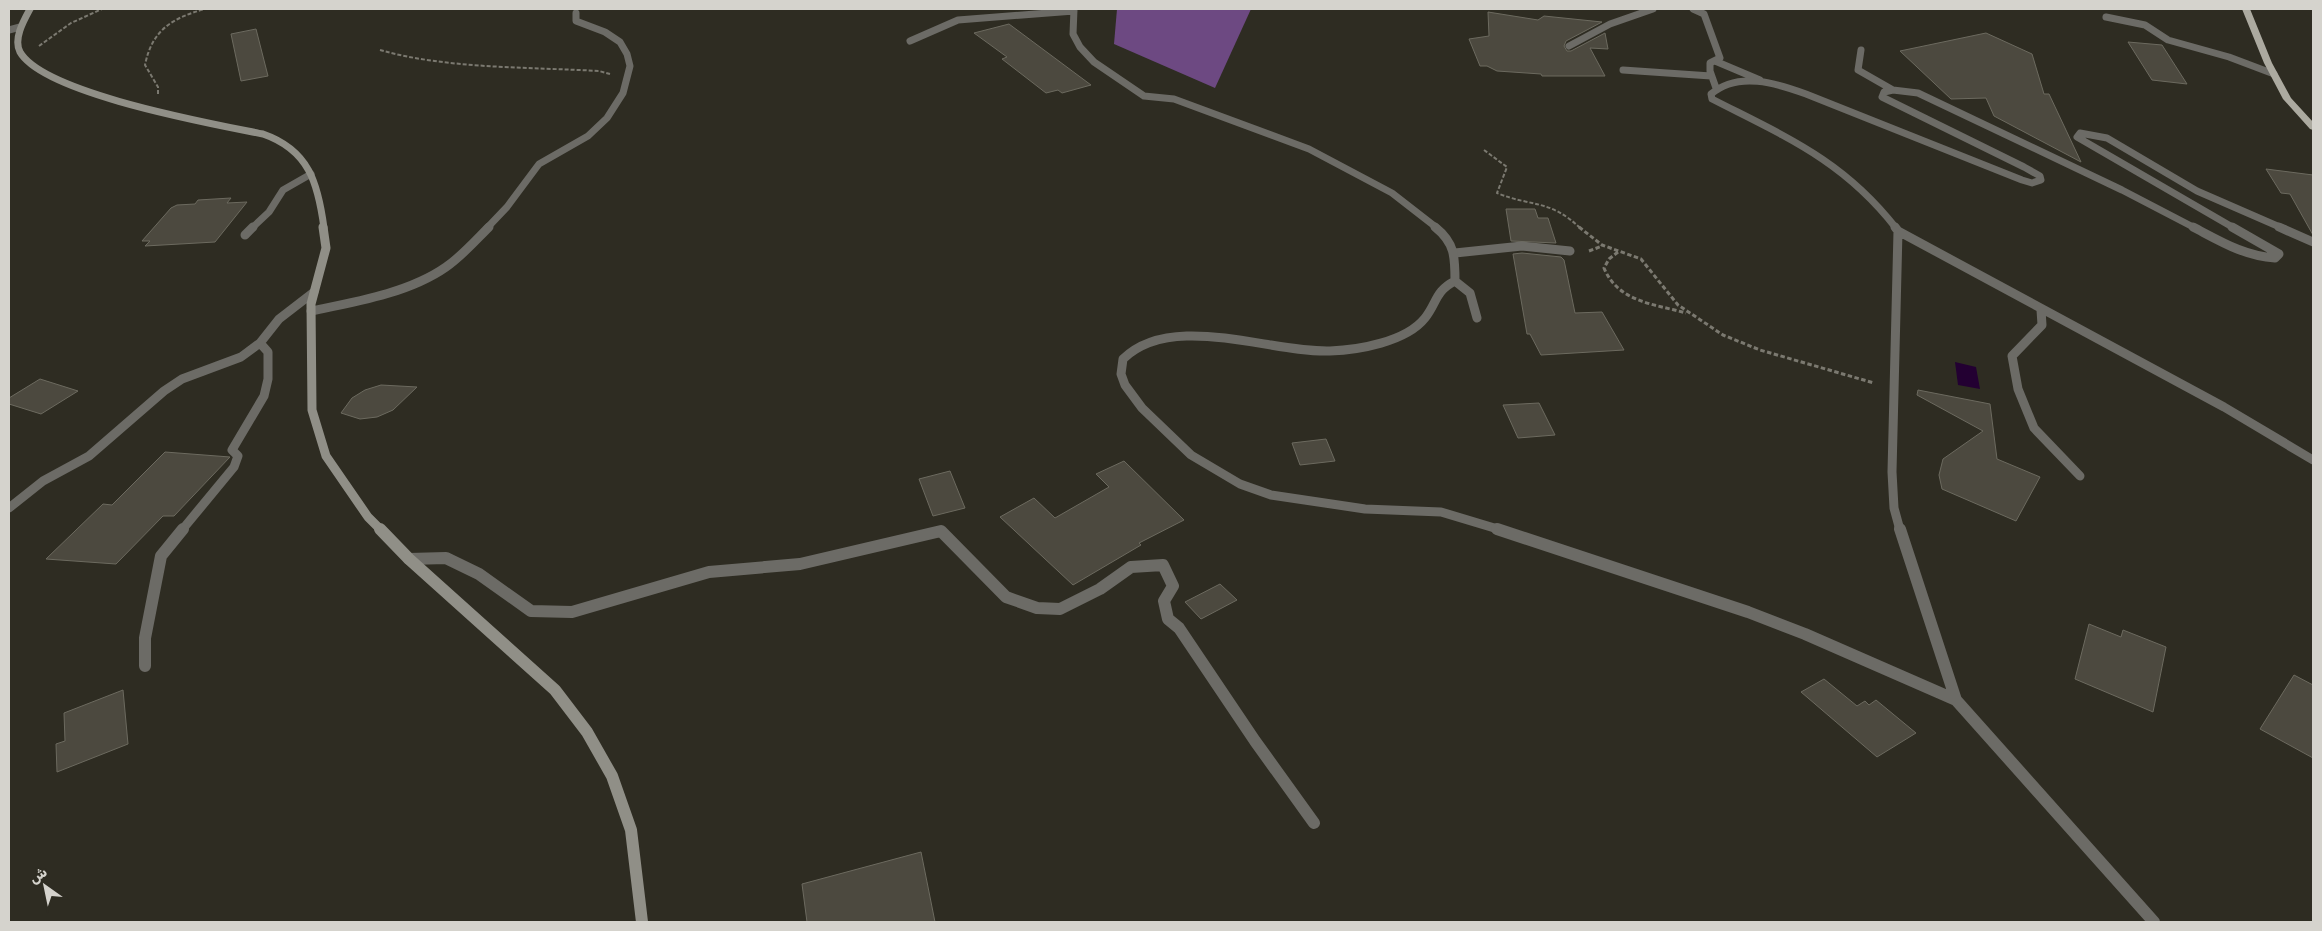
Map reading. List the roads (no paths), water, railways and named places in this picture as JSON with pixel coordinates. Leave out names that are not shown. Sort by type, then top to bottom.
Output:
[{"type":"main road","points":[[2246,9],[2287,99],[2309,120],[2313,127]]},
{"type":"street","points":[[30,9],[20,27],[19,50],[25,58],[50,76],[122,103],[157,112],[245,129],[283,141],[302,156],[311,174],[320,200],[326,248],[311,311],[310,374],[312,410],[326,456],[368,517],[409,559],[555,690],[587,732],[612,776],[631,830],[642,922]]},
{"type":"street","points":[[1636,9],[1646,12]]},
{"type":"street","points":[[1569,46],[1610,24],[1653,9]]},
{"type":"street","points":[[1693,9],[1704,14],[1720,58],[1710,63],[1716,88]]},
{"type":"street","points":[[910,40],[958,20],[1074,10],[1073,34],[1080,46],[1094,62],[1144,96],[1174,99],[1309,149],[1392,193],[1443,233],[1455,253],[1455,281]]},
{"type":"street","points":[[311,311],[366,298],[439,271],[478,237],[498,216],[517,195],[539,164],[587,136],[602,124],[617,102],[628,78],[630,71],[628,53],[620,41],[576,21],[576,13]]},
{"type":"street","points":[[2106,17],[2145,25],[2168,40],[2274,74]]},
{"type":"street","points":[[9,30],[20,27]]},
{"type":"street","points":[[1861,50],[1858,70],[1893,90],[1918,94],[2044,152],[2241,252],[2267,258],[2275,258],[2279,254],[2077,137],[2080,133],[2107,138],[2197,191],[2313,242]]},
{"type":"street","points":[[1714,60],[1770,84],[1874,121],[2022,180],[2032,183],[2041,180],[2040,176],[2024,167],[1882,97],[1884,92],[1893,90]]},
{"type":"street","points":[[1623,70],[1712,76]]},
{"type":"street","points":[[1770,84],[1750,81],[1716,88],[1711,94],[1712,99],[1807,147],[1833,163],[1868,194],[1898,231],[2041,310],[2224,407],[2313,460]]},
{"type":"street","points":[[245,235],[269,212],[283,190],[311,174]]},
{"type":"street","points":[[1898,231],[1892,472],[1894,508],[1904,546],[1956,700],[2154,922]]},
{"type":"street","points":[[1455,253],[1522,246],[1570,251]]},
{"type":"street","points":[[1455,281],[1466,287],[1473,296],[1476,318]]},
{"type":"street","points":[[1455,281],[1442,287],[1434,296],[1428,316],[1417,326],[1384,340],[1356,348],[1332,351],[1298,350],[1226,339],[1169,339],[1147,342],[1134,349],[1123,359],[1121,374],[1125,385],[1142,408],[1191,455],[1240,484],[1270,495],[1365,508],[1440,512],[1464,518],[1748,612],[1805,634],[1956,700]]},
{"type":"street","points":[[9,508],[43,481],[89,456],[164,391],[182,379],[240,358],[260,343],[279,320],[314,292]]},
{"type":"street","points":[[2041,310],[2042,325],[2012,356],[2018,389],[2034,428],[2080,476]]},
{"type":"street","points":[[145,666],[145,638],[161,556],[234,467],[238,456],[232,450],[238,436],[261,404],[268,387],[268,352],[260,343]]},
{"type":"street","points":[[409,559],[446,558],[479,574],[531,612],[572,612],[709,572],[800,564],[941,531],[1006,597],[1037,608],[1060,608],[1100,588],[1132,567],[1163,565],[1173,586],[1164,602],[1168,618],[1179,628],[1255,741],[1314,823]]}]
